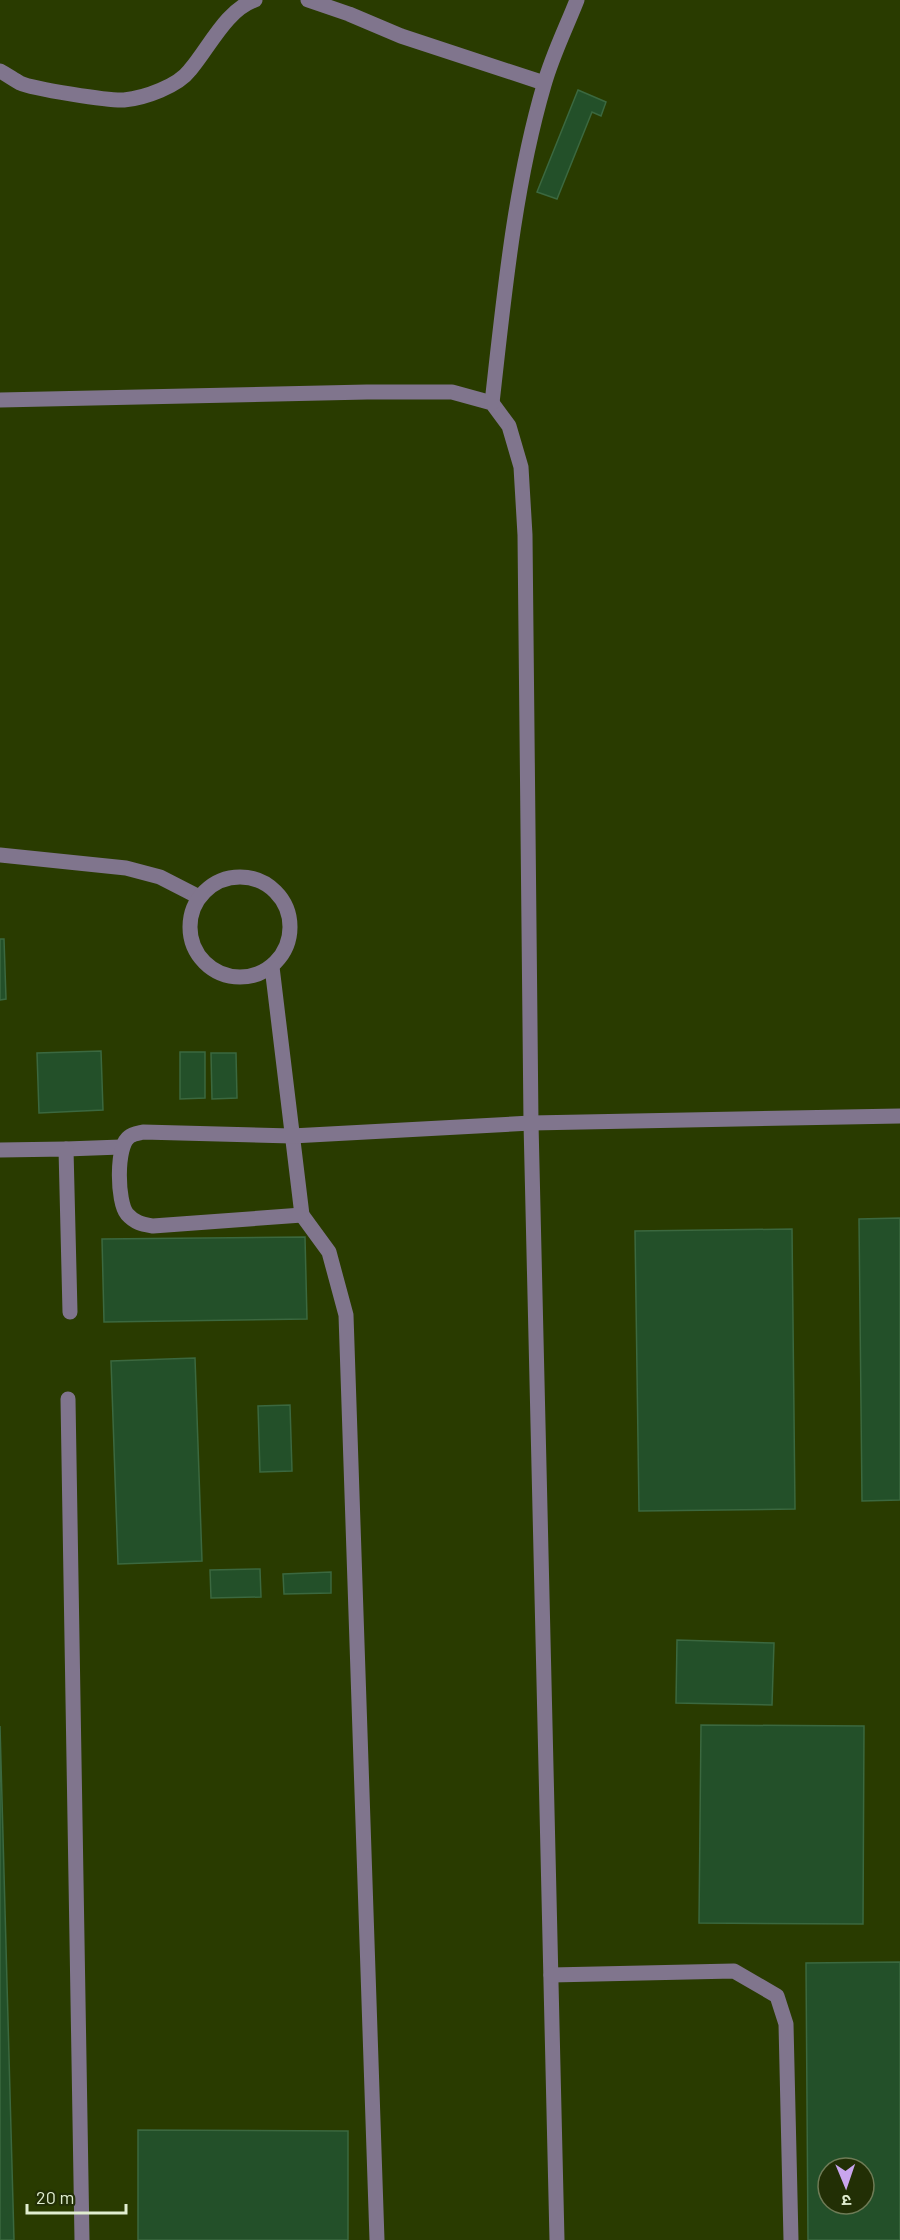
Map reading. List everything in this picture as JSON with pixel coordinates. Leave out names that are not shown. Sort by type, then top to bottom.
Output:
[{"type":"street","points":[[0,71],[21,83],[80,95],[124,100],[161,91],[189,73],[218,30],[248,3],[255,0]]},
{"type":"street","points":[[308,0],[350,14],[401,36],[544,83]]},
{"type":"street","points":[[492,403],[503,310],[526,159],[544,83],[577,0]]},
{"type":"street","points":[[0,400],[452,392],[492,403],[509,426],[521,467],[525,535],[531,1123],[557,2240]]},
{"type":"street","points":[[0,855],[126,868],[160,877],[199,897]]},
{"type":"street","points":[[251,877],[276,891],[291,915],[289,944],[272,968],[245,978],[217,973],[196,952],[189,924],[199,897],[221,880],[251,877]]},
{"type":"street","points":[[272,968],[302,1215],[329,1252],[346,1315],[377,2240]]},
{"type":"street","points":[[302,1215],[153,1226],[138,1223],[126,1213],[120,1198],[121,1147],[130,1136],[143,1132],[292,1136],[531,1123],[900,1116]]},
{"type":"street","points":[[0,1150],[121,1147]]},
{"type":"street","points":[[66,1149],[70,1312]]},
{"type":"street","points":[[68,1399],[82,2240]]},
{"type":"street","points":[[551,1975],[734,1971],[777,1996],[786,2025],[791,2240]]},
{"type":"building","points":[[578,90],[606,102],[601,116],[592,112],[557,199],[537,192]]},
{"type":"building","points":[[0,939],[4,939],[6,999],[0,1000]]},
{"type":"building","points":[[101,1051],[103,1110],[39,1113],[37,1053]]},
{"type":"building","points":[[180,1052],[205,1052],[205,1098],[180,1099]]},
{"type":"building","points":[[211,1053],[236,1053],[237,1098],[212,1099]]},
{"type":"building","points":[[900,1218],[900,1500],[862,1501],[859,1219]]},
{"type":"building","points":[[792,1229],[795,1509],[639,1511],[635,1231]]},
{"type":"building","points":[[305,1237],[307,1319],[104,1322],[102,1239]]},
{"type":"building","points":[[195,1358],[202,1561],[118,1564],[111,1361]]},
{"type":"building","points":[[290,1405],[292,1471],[260,1472],[258,1406]]},
{"type":"building","points":[[260,1569],[261,1597],[211,1598],[210,1570]]},
{"type":"building","points":[[331,1572],[331,1593],[284,1594],[283,1574]]},
{"type":"building","points":[[677,1640],[774,1643],[772,1705],[676,1703]]},
{"type":"building","points":[[701,1725],[864,1726],[863,1924],[699,1923]]},
{"type":"building","points":[[0,1726],[14,2240],[0,2240]]},
{"type":"building","points":[[900,1962],[900,2240],[808,2240],[806,1963]]},
{"type":"building","points":[[138,2130],[348,2131],[348,2240],[138,2240]]}]
